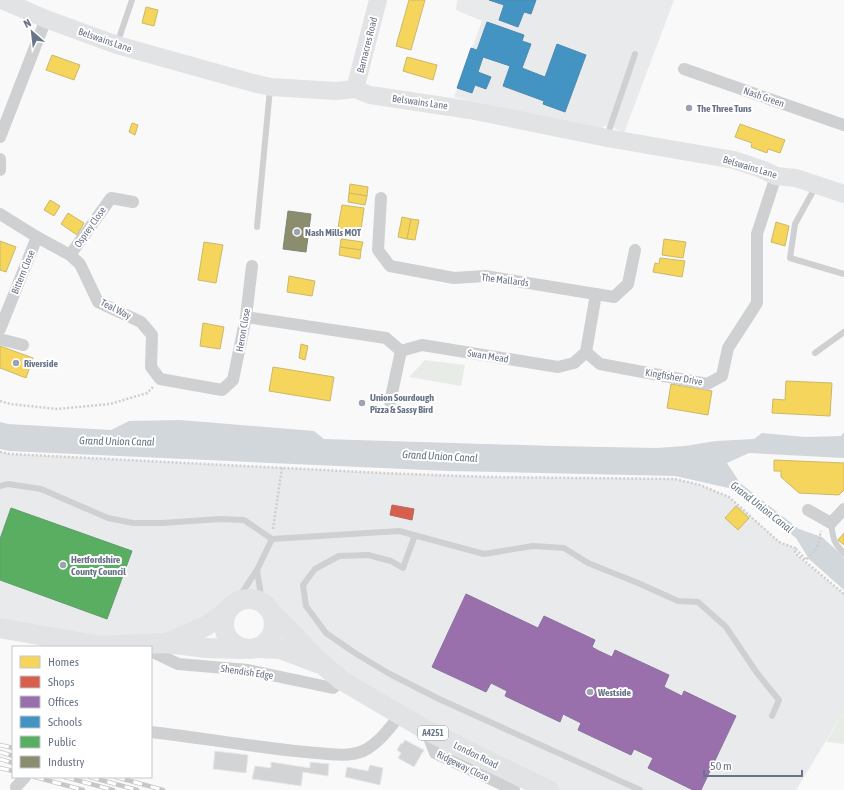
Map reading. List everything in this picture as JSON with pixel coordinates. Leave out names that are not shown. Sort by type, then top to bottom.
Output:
[{"type":"main road","name":"A4251","points":[[232,607],[244,599],[253,599],[267,608]]},
{"type":"main road","name":"London Road","points":[[152,646],[206,626],[232,607]]},
{"type":"main road","points":[[232,607],[224,622],[225,631],[231,642],[250,649],[266,644],[272,636],[275,622],[267,608]]},
{"type":"main road","name":"London Road","points":[[267,608],[323,665],[341,680],[426,730],[549,790]]},
{"type":"main road","name":"London Road","points":[[0,628],[101,646],[280,649],[323,665]]},
{"type":"street","name":"Belswains Lane","points":[[2,0],[46,19],[117,46],[271,87],[336,91],[355,89],[370,95],[470,110],[607,138],[734,160],[776,176],[796,178],[844,194]]},
{"type":"street","name":"Barnacres Road","points":[[355,89],[378,0]]},
{"type":"street","points":[[0,137],[46,19]]},
{"type":"street","name":"Nash Green","points":[[684,68],[844,125]]},
{"type":"street","points":[[0,159],[0,170]]},
{"type":"street","name":"Kingfisher Drive","points":[[586,352],[600,364],[707,384],[722,376],[728,348],[757,303],[757,234],[776,176]]},
{"type":"street","name":"Osprey Close","points":[[70,255],[111,198],[133,202]]},
{"type":"street","name":"The Mallards","points":[[381,198],[378,250],[390,266],[454,278],[486,276],[614,297],[628,284],[635,250]]},
{"type":"street","name":"Teal Way","points":[[0,214],[70,255],[80,264],[98,302],[141,322],[152,335],[151,367],[160,379]]},
{"type":"street","name":"Bittern Close","points":[[0,329],[37,237]]},
{"type":"street","name":"Heron Close","points":[[160,379],[222,390],[233,380],[246,317],[252,266]]},
{"type":"street","points":[[586,352],[596,294]]},
{"type":"street","points":[[246,317],[386,338],[401,351],[390,402]]},
{"type":"street","points":[[0,339],[23,346]]},
{"type":"street","name":"Swan Mead","points":[[401,351],[422,345],[558,368],[574,363],[586,352]]},
{"type":"street","points":[[808,510],[827,525],[844,509]]},
{"type":"street","name":"Shendish Edge","points":[[152,646],[178,664],[248,670],[333,688],[341,680]]},
{"type":"street","points":[[152,732],[280,749],[341,755],[363,751],[377,741],[391,727],[400,715]]},
{"type":"street","name":"Ridgeway Close","points":[[426,730],[435,753],[514,790]]},
{"type":"street","points":[[16,789],[24,778]]},
{"type":"lane","points":[[117,46],[132,0]]},
{"type":"lane","points":[[607,138],[635,54]]},
{"type":"lane","points":[[256,227],[271,87]]},
{"type":"lane","points":[[816,185],[795,224],[790,258],[844,274]]},
{"type":"lane","points":[[815,353],[844,332]]},
{"type":"lane","points":[[0,486],[8,484],[41,488],[108,518],[133,523],[162,523],[220,518],[244,520],[272,539],[399,531],[484,554],[533,546],[564,548],[588,563],[678,601],[698,602],[726,627],[757,673],[779,700],[772,716]]},
{"type":"lane","points":[[827,525],[837,547],[844,553]]},
{"type":"lane","points":[[415,535],[402,568],[391,561],[368,555],[339,556],[315,569],[303,585],[306,606],[326,633],[354,653],[388,673],[439,699],[640,790]]},
{"type":"lane","points":[[232,607],[258,570],[272,539]]},
{"type":"lane","points":[[258,570],[267,608]]},
{"type":"path","points":[[0,401],[10,404],[57,409],[110,404],[147,393],[160,379]]},
{"type":"path","points":[[0,452],[10,454],[282,468],[489,476],[675,479],[700,485],[729,496],[779,542],[795,548],[806,560],[817,548],[827,525]]},
{"type":"path","points":[[272,539],[282,468]]},
{"type":"path","points":[[795,548],[795,554],[844,594]]},
{"type":"shaded area","points":[[457,0],[674,0],[624,133],[608,125],[598,129],[454,97],[482,21],[456,10]]},
{"type":"shaded area","points":[[425,360],[465,365],[461,386],[409,377]]},
{"type":"shaded area","points":[[0,452],[10,454],[382,473],[489,477],[675,479],[700,485],[729,497],[779,542],[795,548],[795,554],[844,594],[844,711],[796,790],[549,790],[266,644],[272,613],[262,602],[244,599],[228,610],[166,643],[0,628]]},
{"type":"shaded area","points":[[844,711],[844,744],[826,742]]},
{"type":"water","name":"Grand Union Canal","points":[[180,420],[314,431],[324,439],[656,448],[685,446],[716,441],[754,439],[762,433],[805,437],[841,436],[844,432],[844,458],[749,453],[727,463],[740,483],[799,529],[822,537],[844,557],[844,590],[809,559],[796,538],[733,489],[675,476],[449,471],[9,451],[0,449],[0,422],[8,424],[111,430],[129,421]]},
{"type":"building: Homes","points":[[409,0],[425,0],[411,50],[396,46]]},
{"type":"building: Homes","points":[[146,7],[158,10],[154,26],[142,23]]},
{"type":"building: Homes","points":[[52,55],[80,65],[74,80],[46,70]]},
{"type":"building: Homes","points":[[407,57],[437,65],[433,80],[403,71]]},
{"type":"building: Homes","points":[[132,123],[138,125],[135,135],[129,132]]},
{"type":"building: Homes","points":[[740,124],[785,140],[780,153],[768,149],[767,153],[751,147],[752,143],[735,137]]},
{"type":"building: Homes","points":[[350,184],[368,187],[367,196],[349,193]]},
{"type":"building: Homes","points":[[349,193],[367,196],[365,205],[348,202]]},
{"type":"building: Homes","points":[[50,200],[60,206],[54,216],[44,210]]},
{"type":"building: Homes","points":[[342,205],[364,208],[360,237],[337,233]]},
{"type":"building: Homes","points":[[68,213],[84,223],[77,235],[61,224]]},
{"type":"building: Homes","points":[[402,217],[411,219],[407,239],[398,237]]},
{"type":"building: Homes","points":[[411,219],[419,220],[415,240],[407,239]]},
{"type":"building: Homes","points":[[776,222],[789,226],[785,246],[771,242]]},
{"type":"building: Homes","points":[[341,239],[363,242],[361,250],[340,247]]},
{"type":"building: Homes","points":[[664,239],[686,242],[683,258],[662,255]]},
{"type":"building: Homes","points":[[0,241],[16,247],[6,272],[0,270]]},
{"type":"building: Homes","points":[[204,242],[223,245],[216,283],[198,280]]},
{"type":"building: Homes","points":[[340,247],[361,250],[360,259],[339,255]]},
{"type":"building: Homes","points":[[660,258],[685,261],[682,277],[653,272],[655,263],[659,264]]},
{"type":"building: Homes","points":[[289,276],[315,281],[312,296],[287,292]]},
{"type":"building: Homes","points":[[203,323],[224,327],[220,349],[200,346]]},
{"type":"building: Homes","points":[[301,344],[308,346],[305,360],[299,358]]},
{"type":"building: Homes","name":"Riverside","points":[[0,346],[33,358],[26,378],[0,368]]},
{"type":"building: Homes","points":[[273,367],[334,377],[330,401],[269,391]]},
{"type":"building: Homes","points":[[786,381],[832,383],[830,416],[772,413],[773,399],[785,400]]},
{"type":"building: Homes","points":[[671,384],[712,391],[708,415],[667,408]]},
{"type":"building: Homes","points":[[774,460],[844,463],[844,490],[839,495],[799,493],[781,477],[781,471],[774,471]]},
{"type":"building: Homes","points":[[736,506],[749,518],[738,530],[725,518]]},
{"type":"building: Homes","points":[[844,533],[844,545],[838,540]]},
{"type":"building: Shops","points":[[392,505],[414,509],[412,520],[390,515]]},
{"type":"building: Offices","name":"Westside","points":[[466,594],[538,628],[544,616],[595,640],[592,647],[597,650],[612,657],[615,650],[669,675],[664,687],[682,696],[684,691],[736,716],[701,790],[693,790],[648,768],[653,758],[634,749],[631,755],[578,730],[581,723],[563,714],[560,722],[505,696],[507,691],[491,683],[486,692],[432,667]]},
{"type":"building: Schools","points":[[489,0],[536,0],[531,14],[524,12],[518,27],[499,20],[504,5]]},
{"type":"building: Schools","points":[[487,22],[524,35],[522,41],[531,44],[522,68],[545,77],[557,44],[586,55],[565,112],[543,104],[544,101],[503,86],[510,66],[483,57],[478,72],[491,77],[486,89],[475,85],[472,93],[457,88],[471,48],[477,50]]},
{"type":"building: Public","name":"Hertfordshire County Council","points":[[11,508],[132,551],[107,619],[0,580],[0,539]]},
{"type":"building: Industry","name":"Nash Mills MOT","points":[[288,211],[311,214],[306,252],[283,249]]},
{"type":"building: Other","points":[[405,740],[424,750],[414,767],[398,758],[401,753],[397,750],[401,743],[402,744]]},
{"type":"building: Other","points":[[215,751],[248,755],[246,773],[213,769]]},
{"type":"building: Other","points":[[271,762],[310,768],[310,762],[329,764],[328,776],[303,772],[301,786],[252,779],[255,766],[271,768]]},
{"type":"building: Other","points":[[370,765],[383,768],[380,785],[345,777],[347,767],[368,771]]},
{"type":"railway","points":[[0,745],[12,748]]},
{"type":"railway","points":[[0,752],[12,756]]},
{"type":"railway","points":[[0,759],[12,763]]},
{"type":"railway","points":[[0,768],[12,771]]},
{"type":"railway","points":[[39,778],[83,790]]},
{"type":"railway","points":[[69,778],[113,790]]},
{"type":"railway","points":[[94,778],[137,790]]},
{"type":"railway","points":[[120,778],[163,790]]},
{"type":"place","name":"The Three Tuns","points":[[689,108]]},
{"type":"place","name":"Nash Mills MOT","points":[[297,232]]},
{"type":"place","name":"Riverside","points":[[16,363]]},
{"type":"place","name":"Union Sourdough Pizza & Sassy Bird","points":[[362,403]]},
{"type":"place","name":"Hertfordshire County Council","points":[[63,565]]},
{"type":"place","name":"Westside","points":[[590,692]]}]
